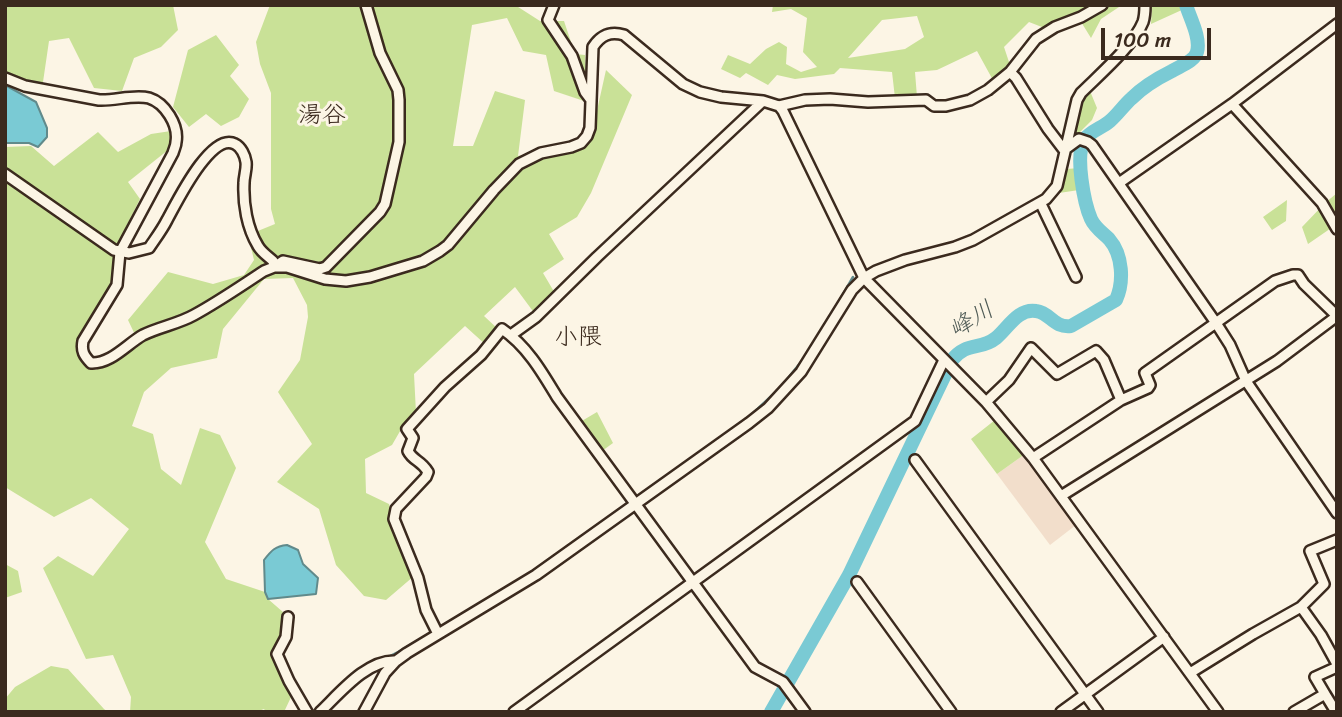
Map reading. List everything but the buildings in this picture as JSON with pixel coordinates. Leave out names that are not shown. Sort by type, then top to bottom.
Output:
[{"type":"street","points":[[5,78],[25,86],[99,100],[148,98],[159,104],[171,118],[175,129],[177,141],[173,153],[120,252],[117,285],[83,341],[81,348],[91,363],[105,361],[146,334],[194,316],[284,261],[320,269],[326,267],[380,212],[385,204],[399,142],[399,100],[398,90],[380,53],[366,5]]},
{"type":"street","points":[[554,5],[548,20],[572,56],[585,92],[591,100]]},
{"type":"street","points":[[274,267],[287,267],[325,279],[346,281],[414,264],[448,245],[519,164],[541,153],[581,143],[587,136],[590,128],[593,47],[602,36],[615,33],[624,35],[683,84],[721,97],[764,101],[779,106],[805,100],[830,99],[868,103],[926,100],[934,106],[946,107],[980,95],[1002,80],[1045,32],[1102,5]]},
{"type":"street","points":[[364,712],[379,683],[396,662],[536,575],[768,408],[801,372],[852,290],[864,278],[895,264],[972,240],[1041,204],[1057,186],[1074,107],[1081,93],[1124,50],[1142,25],[1146,5]]},
{"type":"street","points":[[1119,183],[1232,104],[1337,24]]},
{"type":"street","points":[[1010,72],[1064,150]]},
{"type":"street","points":[[511,335],[536,317],[764,101]]},
{"type":"street","points":[[1232,104],[1322,203],[1337,229]]},
{"type":"street","points":[[779,106],[864,278],[986,402],[1032,458],[1218,712]]},
{"type":"street","points":[[1064,150],[1084,140],[1119,183],[1216,323],[1230,345],[1246,381],[1337,513]]},
{"type":"street","points":[[5,174],[114,250],[129,253],[149,248],[191,178],[216,146],[227,142],[235,144],[244,154],[246,165],[244,202],[247,218],[257,245],[273,261],[274,267]]},
{"type":"street","points":[[1041,204],[1076,278]]},
{"type":"street","points":[[1032,458],[1121,400],[1147,388],[1150,385],[1145,373],[1275,281],[1298,275],[1337,316],[1278,361],[1061,496]]},
{"type":"street","points":[[438,634],[426,610],[418,578],[394,519],[396,509],[428,472],[408,450],[413,438],[407,429],[445,387],[481,355],[502,329],[534,360],[557,397],[755,667],[783,682],[805,712]]},
{"type":"street","points":[[986,402],[1009,380],[1031,348],[1057,374],[1096,351],[1104,360],[1121,400]]},
{"type":"street","points":[[514,712],[915,421],[944,360]]},
{"type":"street","points":[[915,460],[1098,712]]},
{"type":"street","points":[[1190,673],[1301,607],[1324,584],[1310,551],[1337,540]]},
{"type":"street","points":[[857,582],[951,712]]},
{"type":"street","points":[[1301,607],[1321,635],[1337,665],[1315,677],[1336,712]]},
{"type":"street","points":[[288,617],[286,637],[277,653],[307,712]]},
{"type":"street","points":[[1061,712],[1164,637]]},
{"type":"street","points":[[320,712],[359,675],[389,661],[396,662]]},
{"type":"street","points":[[1294,712],[1325,694]]},
{"type":"shaded area","points":[[1025,454],[1076,525],[1050,545],[997,474]]},
{"type":"green space","points":[[5,5],[173,5],[178,30],[161,47],[134,58],[122,91],[94,88],[69,38],[49,41],[43,82],[24,89],[5,80]]},
{"type":"green space","points":[[270,5],[515,5],[540,21],[564,21],[575,54],[585,55],[587,102],[554,91],[546,55],[523,51],[507,18],[472,25],[453,146],[473,146],[495,91],[525,100],[518,156],[590,142],[606,70],[632,95],[591,193],[577,217],[549,234],[564,259],[543,273],[556,295],[535,314],[515,287],[484,316],[498,329],[486,345],[465,326],[414,374],[416,413],[403,426],[392,445],[365,459],[366,493],[389,504],[397,535],[414,576],[386,600],[364,596],[336,565],[319,509],[277,482],[312,444],[278,392],[300,360],[308,317],[307,305],[293,278],[264,279],[223,329],[217,358],[171,368],[144,392],[132,426],[153,434],[161,469],[181,485],[200,428],[220,435],[236,468],[205,542],[226,579],[265,592],[268,599],[291,619],[276,658],[292,695],[284,712],[266,712],[264,709],[256,712],[130,712],[131,697],[113,655],[86,659],[43,568],[58,556],[93,576],[129,529],[91,498],[54,517],[5,487],[5,147],[31,146],[54,166],[98,132],[118,152],[151,134],[171,131],[173,146],[128,182],[140,199],[116,247],[114,281],[77,344],[82,360],[96,370],[138,341],[128,320],[168,272],[213,284],[244,275],[254,260],[248,235],[275,224],[271,209],[271,93],[260,64],[256,42]]},
{"type":"green space","points":[[773,5],[1122,5],[1101,19],[1091,38],[1078,17],[1047,29],[1029,22],[1004,47],[1010,65],[994,82],[977,51],[937,70],[915,72],[917,97],[895,98],[892,72],[840,68],[834,74],[795,79],[777,75],[768,85],[746,73],[740,78],[721,69],[728,55],[750,64],[766,49],[779,42],[787,47],[786,64],[801,72],[817,67],[803,52],[807,18],[791,9],[772,12]],"holes":[[[917,16],[924,37],[905,49],[848,58],[882,20]]]},
{"type":"green space","points":[[1152,5],[1183,5],[1184,9],[1151,24]]},
{"type":"green space","points":[[216,35],[239,65],[230,76],[249,99],[239,117],[221,126],[206,114],[189,127],[173,107],[188,50]]},
{"type":"green space","points":[[1090,91],[1097,108],[1092,120],[1071,141],[1079,104]]},
{"type":"green space","points":[[1079,168],[1079,190],[1059,193],[1067,169]]},
{"type":"green space","points":[[1337,193],[1337,224],[1308,244],[1302,227]]},
{"type":"green space","points":[[1287,200],[1286,221],[1272,230],[1263,217]]},
{"type":"green space","points":[[597,412],[613,443],[598,454],[575,425]]},
{"type":"green space","points":[[995,420],[1025,454],[997,474],[971,439]]},
{"type":"green space","points":[[5,564],[18,571],[22,592],[5,598]]},
{"type":"green space","points":[[51,666],[68,669],[108,712],[5,712],[5,699],[15,687]]},
{"type":"water","points":[[5,85],[36,102],[47,128],[47,137],[38,147],[29,143],[5,143]]},
{"type":"water","points":[[287,545],[298,550],[303,564],[318,578],[316,594],[268,599],[265,592],[264,560],[274,550]]},
{"type":"waterway","name":"峰川","points":[[771,712],[849,575],[952,360],[963,350],[990,342],[1024,313],[1041,312],[1060,325],[1071,326],[1116,300],[1121,277],[1119,261],[1114,245],[1095,225],[1088,212],[1083,191],[1081,147],[1087,137],[1110,121],[1141,90],[1196,55],[1198,41],[1186,5]]},
{"type":"waterway","points":[[827,322],[853,277]]},
{"type":"waterway","points":[[729,431],[780,388],[805,357]]},
{"type":"waterway","points":[[635,498],[724,435]]},
{"type":"waterway","points":[[537,569],[630,502]]},
{"type":"waterway","points":[[440,627],[531,573]]},
{"type":"waterway","points":[[386,658],[432,632]]},
{"type":"district","name":"湯谷","points":[[322,116]]},
{"type":"district","name":"小隈","points":[[578,338]]}]
